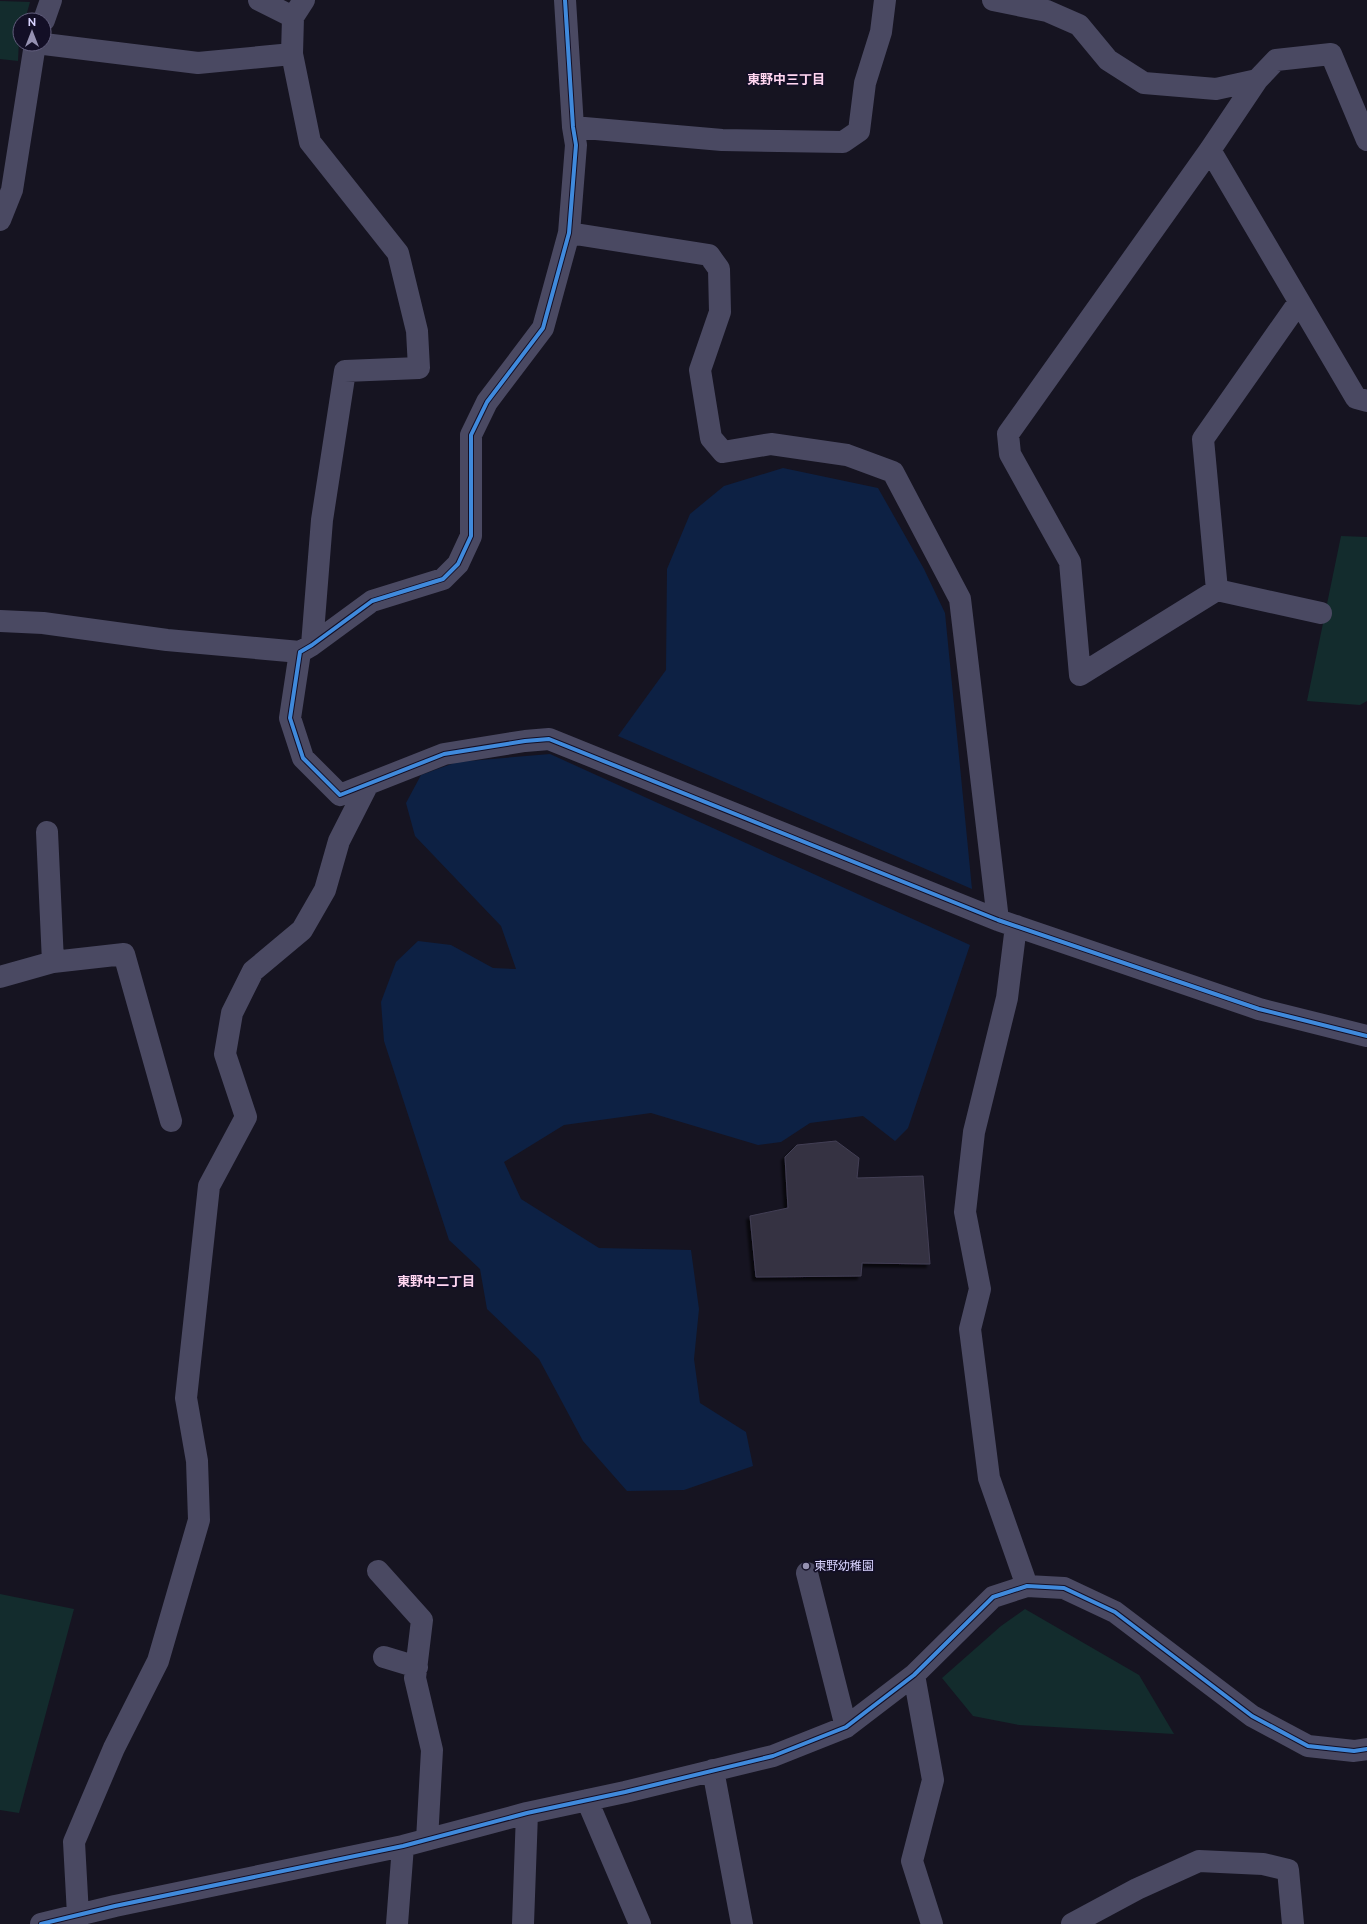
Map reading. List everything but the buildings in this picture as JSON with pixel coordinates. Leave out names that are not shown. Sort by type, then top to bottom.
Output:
[{"type":"street","points":[[47,12],[52,0]]},
{"type":"street","points":[[259,0],[298,9],[292,54],[310,142],[398,253],[417,331],[419,368],[345,371],[322,520],[306,648],[290,718],[303,758],[340,795],[444,754],[525,741],[549,739],[1007,923],[1258,1009],[1367,1036]]},
{"type":"street","points":[[0,621],[43,623],[167,640],[306,648],[372,601],[443,579],[458,564],[472,536],[472,435],[487,402],[543,328],[569,233],[576,145],[573,127],[565,0]]},
{"type":"street","points":[[573,127],[722,140],[843,142],[859,131],[865,83],[881,32],[885,0]]},
{"type":"street","points":[[993,0],[1047,11],[1079,25],[1108,60],[1144,83],[1216,89],[1257,80]]},
{"type":"street","points":[[52,45],[198,63],[292,54]]},
{"type":"street","points":[[0,220],[12,190],[34,52]]},
{"type":"street","points":[[1321,613],[1217,590],[1080,675],[1070,562],[1010,454],[1008,434],[1210,150],[1257,80],[1276,60],[1331,54],[1367,140]]},
{"type":"street","points":[[1210,150],[1356,398],[1367,401]]},
{"type":"street","points":[[569,233],[709,255],[720,269],[720,312],[700,370],[711,438],[723,452],[771,444],[847,455],[892,472],[960,599],[1007,923],[1007,998],[974,1132],[965,1212],[980,1289],[970,1329],[989,1478],[1027,1586]]},
{"type":"street","points":[[1217,590],[1202,439],[1299,302]]},
{"type":"street","points":[[78,1915],[74,1842],[114,1748],[158,1661],[199,1520],[197,1460],[186,1398],[209,1186],[246,1117],[225,1054],[232,1013],[253,971],[302,930],[325,890],[339,841],[368,784]]},
{"type":"street","points":[[47,832],[53,962]]},
{"type":"street","points":[[0,977],[53,962],[124,954],[171,1121]]},
{"type":"street","points":[[378,1571],[422,1620],[416,1678],[432,1750],[427,1840]]},
{"type":"street","points":[[807,1574],[846,1727]]},
{"type":"street","points":[[41,1924],[402,1846],[528,1813],[773,1756],[846,1727],[914,1675],[993,1598],[1027,1586],[1064,1588],[1115,1612],[1252,1716],[1308,1746],[1354,1751],[1367,1749]]},
{"type":"street","points":[[384,1657],[417,1667]]},
{"type":"street","points":[[914,1675],[933,1780],[912,1861],[932,1924]]},
{"type":"street","points":[[712,1770],[742,1924]]},
{"type":"street","points":[[587,1800],[640,1924]]},
{"type":"street","points":[[523,1924],[528,1813]]},
{"type":"street","points":[[397,1924],[402,1846]]},
{"type":"street","points":[[1072,1924],[1137,1889],[1199,1861],[1263,1864],[1288,1870],[1293,1924]]},
{"type":"green space","points":[[0,1],[30,2],[27,12],[12,12],[12,52],[18,52],[18,61],[0,59]]},
{"type":"green space","points":[[1341,536],[1367,537],[1367,701],[1360,705],[1307,701]]},
{"type":"green space","points":[[0,1594],[74,1609],[19,1813],[0,1810]]},
{"type":"green space","points":[[1025,1609],[1139,1675],[1174,1734],[1019,1725],[973,1716],[942,1678],[1001,1626]]},
{"type":"water","points":[[783,468],[878,488],[924,569],[945,613],[972,889],[618,736],[666,670],[667,569],[690,514],[724,486]]},
{"type":"water","points":[[550,754],[970,945],[908,1128],[895,1141],[863,1116],[810,1123],[781,1142],[758,1145],[651,1113],[564,1125],[504,1162],[521,1199],[599,1248],[691,1250],[699,1309],[694,1359],[700,1403],[746,1432],[753,1466],[684,1490],[627,1491],[583,1441],[539,1359],[487,1309],[480,1269],[449,1240],[384,1041],[381,1002],[396,962],[418,941],[451,945],[493,968],[516,969],[501,926],[415,836],[406,803],[421,775],[457,762]]},
{"type":"cycle path","points":[[565,0],[573,127],[576,145],[569,233],[543,328],[487,402],[471,435],[471,536],[458,564],[443,579],[372,601],[312,645],[300,652],[290,718],[303,758],[340,795],[444,754],[525,741],[549,739],[998,920],[1259,1009],[1367,1036]]},
{"type":"cycle path","points":[[41,1924],[115,1906],[403,1846],[527,1813],[625,1792],[773,1756],[846,1727],[914,1675],[993,1597],[1027,1586],[1064,1588],[1115,1612],[1252,1716],[1308,1746],[1354,1751],[1367,1749]]},
{"type":"place","name":"東野幼稚園","points":[[806,1566]]},
{"type":"district","name":"東野中三丁目","points":[[786,79]]},
{"type":"district","name":"東野中二丁目","points":[[436,1281]]}]
